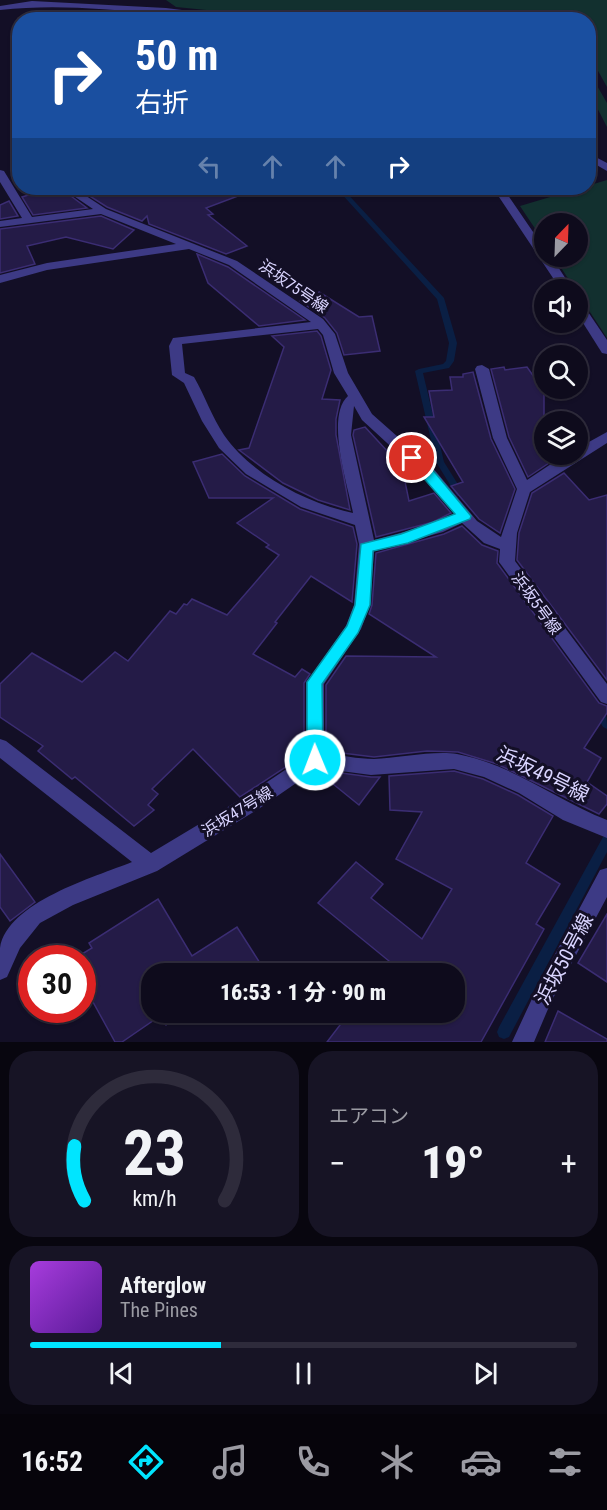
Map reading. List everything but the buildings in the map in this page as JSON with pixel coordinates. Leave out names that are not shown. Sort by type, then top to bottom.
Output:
[{"type":"street","points":[[0,8],[32,2],[150,4],[204,12]]},
{"type":"street","points":[[0,173],[12,192]]},
{"type":"street","points":[[14,195],[29,220]]},
{"type":"street","points":[[79,195],[102,211]]},
{"type":"street","points":[[503,195],[534,240]]},
{"type":"street","name":"浜坂75号線","points":[[0,224],[102,211],[233,263],[322,325],[329,334],[341,373],[367,417],[428,472],[465,516],[489,539],[508,546]]},
{"type":"street","points":[[0,279],[47,267],[190,246]]},
{"type":"street","points":[[588,321],[607,350]]},
{"type":"street","points":[[322,325],[177,341],[175,346],[179,375],[189,380],[223,444],[240,462],[267,481],[305,502],[337,517],[362,522]]},
{"type":"street","points":[[483,369],[500,438],[524,489],[560,465]]},
{"type":"street","points":[[315,760],[315,682],[353,629],[362,605],[366,548],[344,435],[348,404],[354,398]]},
{"type":"street","points":[[588,448],[607,437]]},
{"type":"street","name":"浜坂5号線","points":[[524,489],[509,533],[507,562],[607,697]]},
{"type":"street","points":[[366,548],[412,536],[465,516]]},
{"type":"street","points":[[0,747],[150,864]]},
{"type":"street","name":"浜坂49号線","points":[[315,760],[371,767],[454,761],[487,771],[526,787],[570,814],[607,829]]},
{"type":"street","name":"浜坂47号線","points":[[0,970],[13,941],[33,916],[66,898],[150,864],[253,802],[315,760]]},
{"type":"street","name":"浜坂50号線","points":[[523,1042],[544,995],[607,877]]},
{"type":"green space","points":[[166,0],[607,0],[607,87],[596,67],[596,12],[227,12],[176,7]]},
{"type":"green space","points":[[596,84],[607,103],[607,127],[596,106]]},
{"type":"green space","points":[[607,180],[607,338],[588,309],[588,279],[568,279],[561,267],[588,267],[588,213],[534,213],[534,227],[520,206],[557,195],[596,195],[596,183]]},
{"type":"waterway","points":[[346,195],[440,298],[453,343],[450,361],[446,366],[419,371],[440,462],[460,494]]},
{"type":"waterway","points":[[598,710],[607,724]]},
{"type":"waterway","points":[[504,1032],[607,841]]},
{"type":"route","points":[[315,760],[315,682],[353,629],[362,605],[366,548],[438,528],[465,516],[428,472],[412,458]]}]
